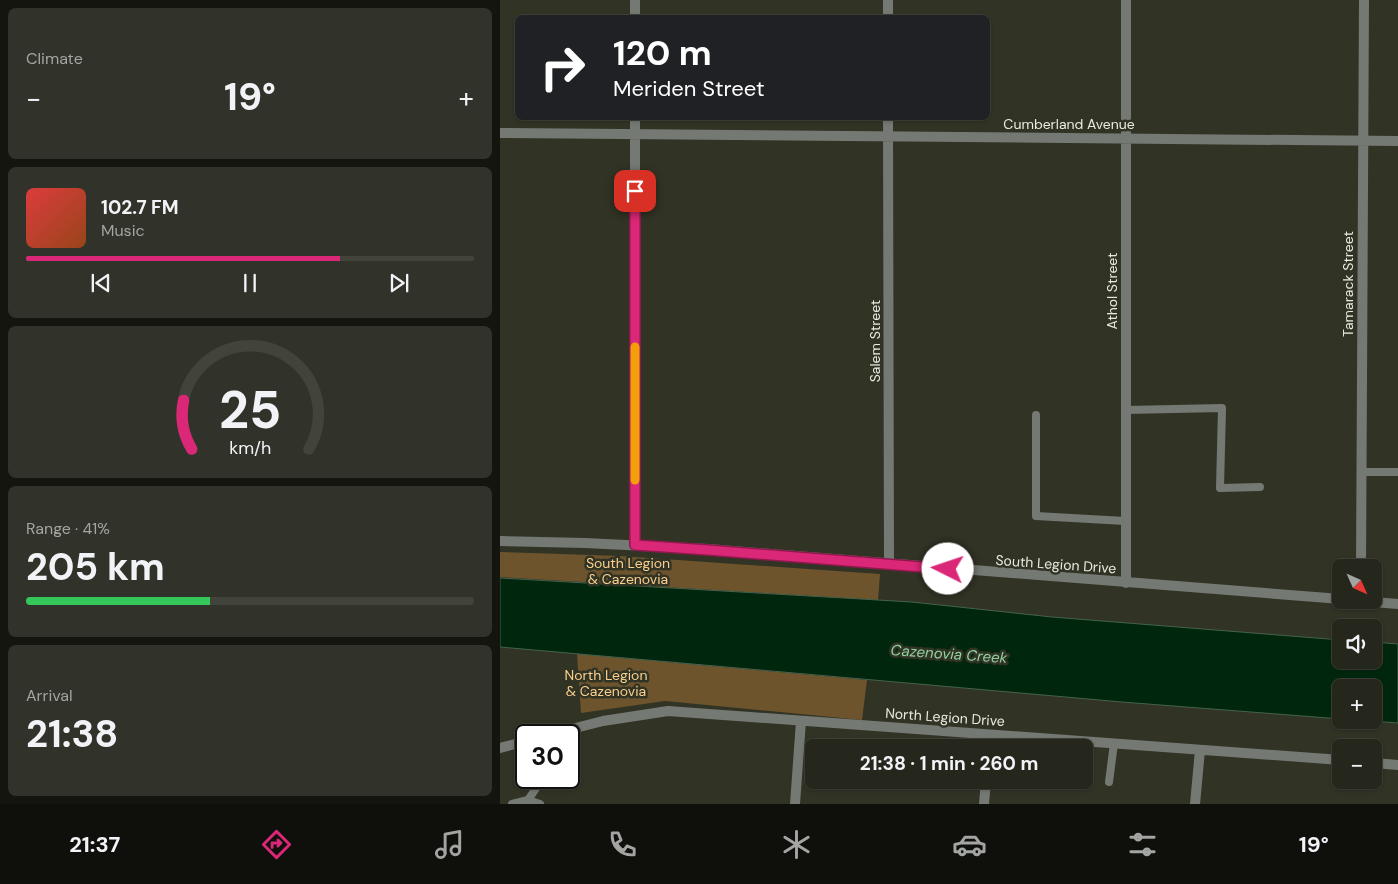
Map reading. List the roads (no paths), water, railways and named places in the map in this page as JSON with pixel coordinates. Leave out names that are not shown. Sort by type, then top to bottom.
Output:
[{"type":"street","points":[[635,0],[635,15]]},
{"type":"street","points":[[888,0],[888,15]]},
{"type":"street","name":"Athol Street","points":[[1126,0],[1126,583]]},
{"type":"street","name":"Tamarack Street","points":[[1360,559],[1364,0]]},
{"type":"street","points":[[635,120],[635,545]]},
{"type":"street","name":"Salem Street","points":[[888,120],[889,565]]},
{"type":"street","name":"Cumberland Avenue","points":[[500,133],[1398,142]]},
{"type":"street","name":"South Legion Drive","points":[[500,541],[635,545],[708,550],[1332,598]]},
{"type":"street","points":[[1382,602],[1398,604]]},
{"type":"street","name":"North Legion Drive","points":[[580,727],[603,721],[668,711],[1332,759]]},
{"type":"street","points":[[795,804],[801,721]]},
{"type":"street","points":[[990,739],[991,734]]},
{"type":"street","points":[[500,748],[515,744]]},
{"type":"street","points":[[1196,804],[1200,750]]},
{"type":"street","points":[[1382,764],[1398,765]]},
{"type":"street","points":[[984,804],[985,789]]},
{"type":"lane","points":[[1126,410],[1222,408],[1220,488],[1260,487]]},
{"type":"lane","points":[[1036,415],[1036,516],[1125,521]]},
{"type":"lane","points":[[1361,472],[1398,472]]},
{"type":"lane","points":[[1109,782],[1114,744]]},
{"type":"lane","points":[[528,800],[536,789]]},
{"type":"lane","points":[[512,804],[528,800],[540,804]]},
{"type":"water","name":"Cazenovia Creek","points":[[500,578],[912,602],[1052,617],[1332,639],[1332,669],[1382,669],[1382,643],[1398,644],[1398,723],[1382,722],[1382,679],[1332,679],[1332,718],[1122,702],[500,647]]},
{"type":"park label","name":"South Legion & Cazenovia","points":[[628,572]]},
{"type":"park label","name":"North Legion & Cazenovia","points":[[606,684]]}]
